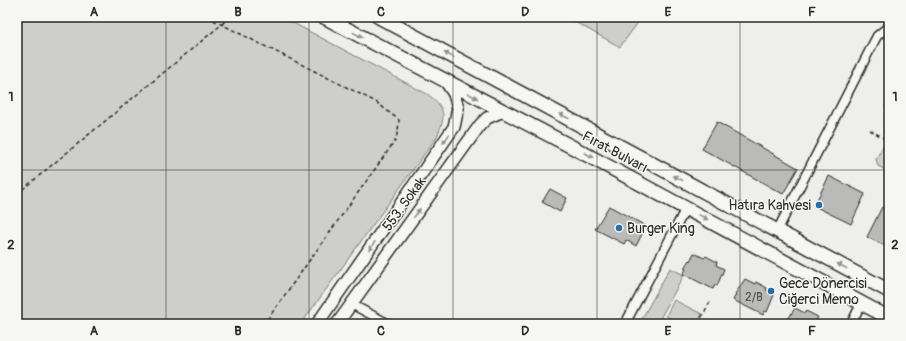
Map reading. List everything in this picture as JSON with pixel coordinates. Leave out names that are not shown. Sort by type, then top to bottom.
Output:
[{"type":"main road","name":"Fırat Bulvarı","points":[[324,17],[574,148],[889,318]]},
{"type":"main road","name":"Fırat Bulvarı","points":[[379,17],[889,291]]},
{"type":"main road","points":[[317,324],[454,127],[458,108],[454,94],[443,79]]},
{"type":"main road","name":"553. Sokak","points":[[337,324],[480,125],[487,118],[503,111]]},
{"type":"street","points":[[777,231],[840,111],[877,36],[889,26]]},
{"type":"street","points":[[625,324],[686,208]]},
{"type":"street","points":[[351,304],[389,324]]},
{"type":"street","points":[[851,324],[861,304]]},
{"type":"path","points":[[207,17],[376,102],[399,120],[395,142],[264,324]]},
{"type":"path","points":[[17,194],[229,17]]},
{"type":"path","points":[[885,106],[889,108]]},
{"type":"path","points":[[870,130],[889,141]]},
{"type":"path","points":[[698,324],[710,302]]},
{"type":"shaded area","points":[[17,17],[282,17],[427,94],[437,102],[443,113],[440,130],[436,138],[301,324],[17,324]]},
{"type":"shaded area","points":[[566,17],[642,17],[620,47]]},
{"type":"shaded area","points":[[889,135],[889,172],[878,166],[876,159]]},
{"type":"shaded area","points":[[670,268],[684,275],[657,324],[639,324]]},
{"type":"shaded area","points":[[674,300],[702,314],[697,324],[682,324],[666,316]]},
{"type":"building","points":[[717,122],[798,168],[783,194],[702,149]]},
{"type":"building","points":[[829,176],[865,194],[851,224],[814,206]]},
{"type":"building","points":[[550,189],[567,198],[560,212],[542,202]]},
{"type":"building","points":[[609,206],[646,226],[636,246],[626,240],[624,244],[595,229]]},
{"type":"building","points":[[882,207],[889,211],[889,248],[867,237]]},
{"type":"building","points":[[694,253],[704,258],[706,256],[717,262],[716,265],[724,269],[717,286],[715,285],[713,289],[683,274],[686,269],[684,268]]},
{"type":"building","points":[[745,279],[755,284],[756,282],[767,288],[766,290],[774,295],[767,312],[765,311],[763,315],[733,300],[736,295],[735,294]]},
{"type":"building","points":[[795,308],[805,313],[806,311],[818,317],[814,324],[785,324]]},
{"type":"place","name":"Hatıra Kahvesi","points":[[819,205]]},
{"type":"place","name":"Burger King","points":[[619,228]]},
{"type":"place","name":"Gece Dönercisi Ciğerci Memo","points":[[771,291]]}]
